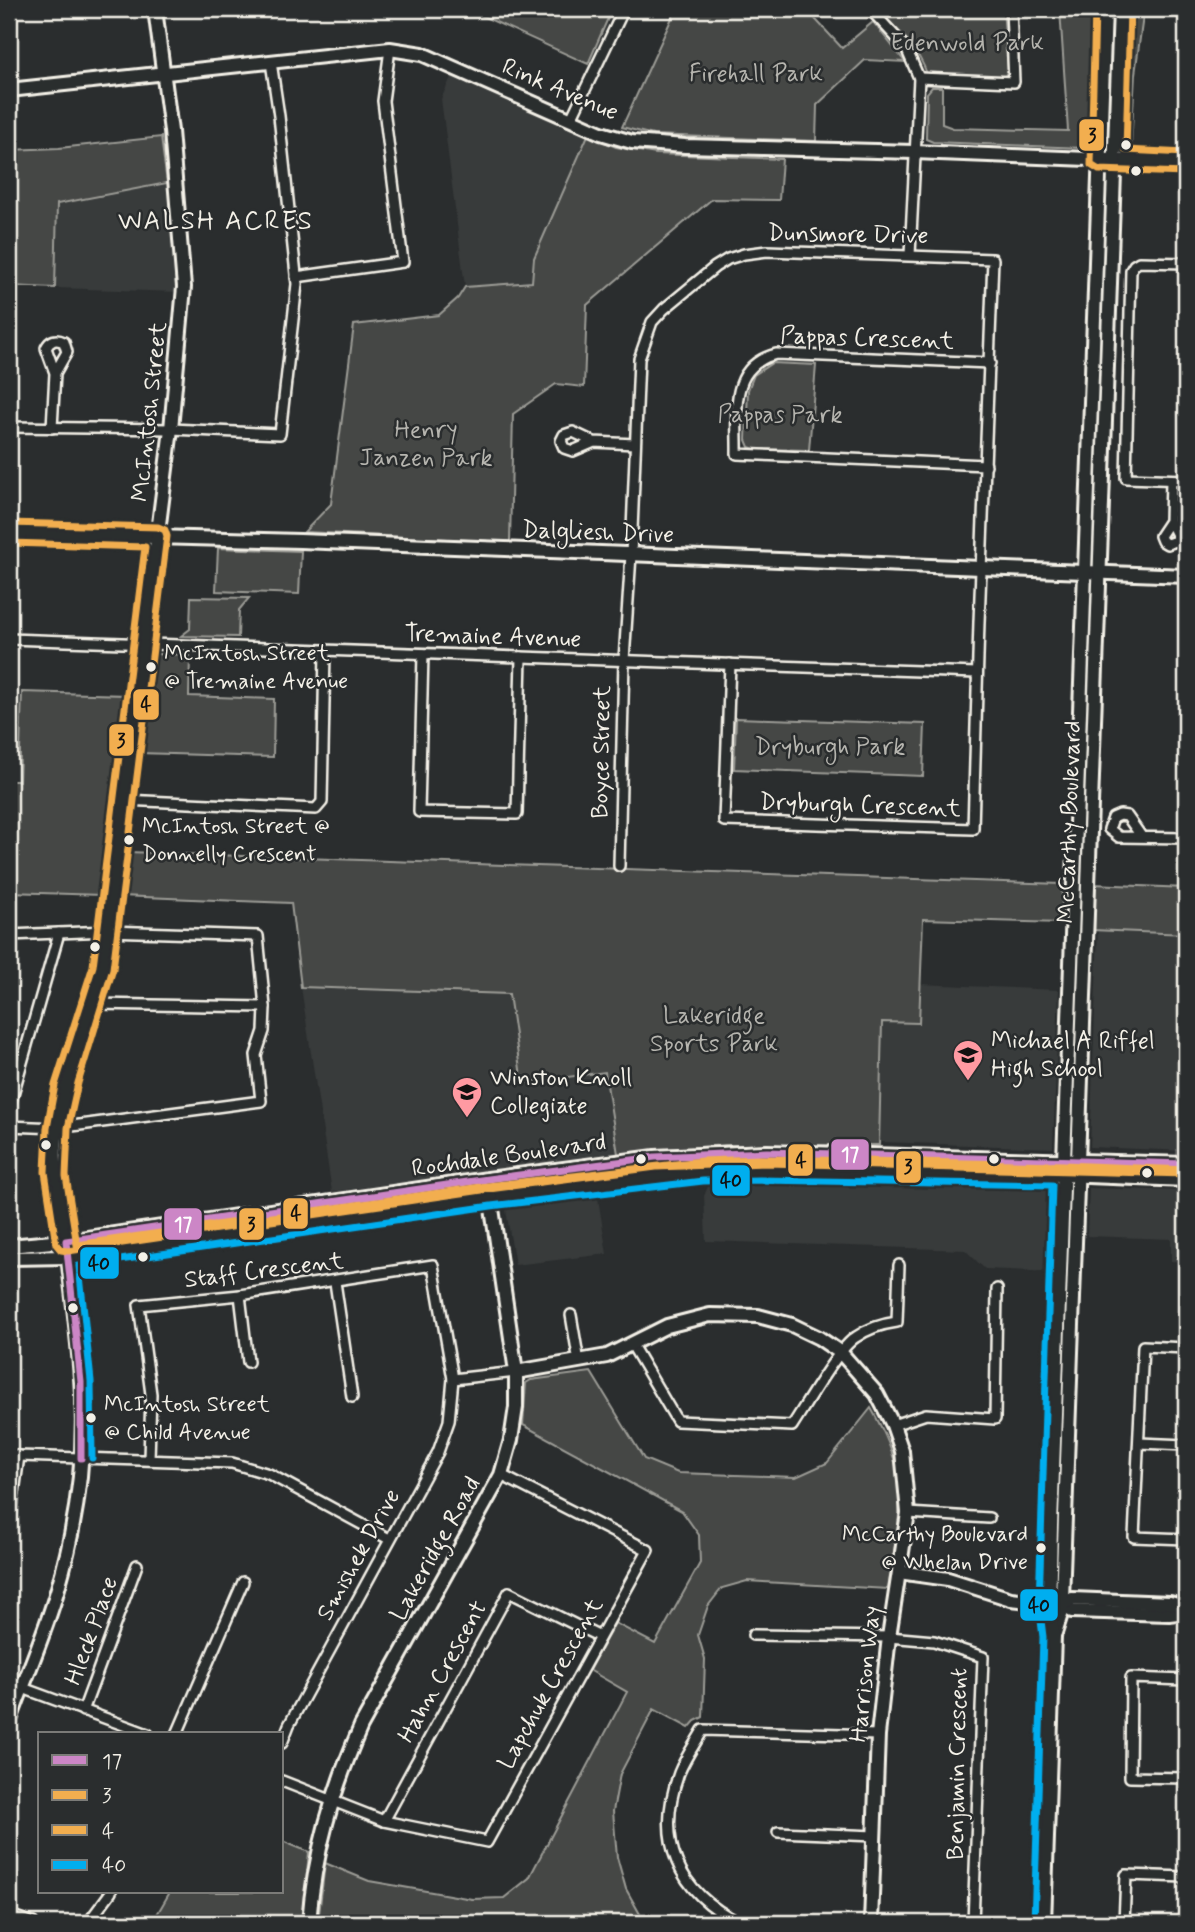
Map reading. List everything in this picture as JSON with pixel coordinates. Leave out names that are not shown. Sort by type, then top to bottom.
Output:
[{"type":"street","name":"McIntosh Street","points":[[9,1723],[60,1578],[72,1533],[81,1458],[81,1381],[55,1159],[57,1128],[103,968],[171,429],[184,287],[164,75],[155,9]]},
{"type":"street","points":[[571,119],[624,9]]},
{"type":"street","points":[[870,9],[906,48],[919,78],[910,255]]},
{"type":"street","points":[[919,78],[1014,82],[1011,9]]},
{"type":"street","name":"McCarthy Boulevard","points":[[1056,1605],[1063,1161],[1105,9]]},
{"type":"street","name":"McCarthy Boulevard","points":[[1044,1923],[1054,1636],[1078,1175],[1120,9]]},
{"type":"street","name":"Rink Avenue","points":[[9,90],[390,49],[422,54],[601,133],[632,142],[1186,163]]},
{"type":"street","points":[[296,276],[403,262],[383,101],[390,49]]},
{"type":"street","points":[[9,426],[280,434],[297,284],[271,62]]},
{"type":"street","name":"Dunsmore Drive","points":[[631,555],[639,359],[652,322],[715,267],[744,254],[766,251],[910,255],[993,259],[982,568]]},
{"type":"street","points":[[1186,263],[1139,262],[1131,270],[1126,478],[1186,480]]},
{"type":"street","name":"Pappas Crescent","points":[[986,464],[737,454],[738,388],[742,377],[750,368],[762,358],[776,354],[990,363]]},
{"type":"street","points":[[52,428],[55,373]]},
{"type":"street","points":[[594,442],[635,444]]},
{"type":"street","points":[[1170,521],[1171,480]]},
{"type":"street","name":"Dalgliesh Drive","points":[[9,533],[1186,576]]},
{"type":"street","name":"Boyce Street","points":[[619,866],[624,660],[631,555]]},
{"type":"street","name":"Dryburgh Crescent","points":[[730,664],[724,821],[974,829],[982,568]]},
{"type":"street","name":"Tremaine Avenue","points":[[9,639],[977,673]]},
{"type":"street","points":[[124,800],[316,809],[322,802],[325,651]]},
{"type":"street","points":[[423,654],[419,812],[517,814],[521,657]]},
{"type":"street","points":[[1141,836],[1186,838]]},
{"type":"street","points":[[9,935],[108,932],[258,936],[265,1007],[264,1031],[256,1055],[261,1101],[57,1128],[9,1126]]},
{"type":"street","points":[[9,1108],[59,933]]},
{"type":"street","points":[[94,1004],[265,1007]]},
{"type":"street","name":"Rochdale Boulevard","points":[[9,1246],[66,1241],[655,1157],[721,1153],[1186,1164]]},
{"type":"street","name":"Rochdale Boulevard","points":[[9,1258],[68,1257],[490,1196],[702,1171],[760,1169],[1078,1175],[1186,1180]]},
{"type":"street","name":"Lakeridge Road","points":[[309,1923],[317,1854],[342,1769],[362,1726],[501,1475],[511,1440],[516,1407],[516,1372],[488,1179]]},
{"type":"street","name":"Staff Crescent","points":[[149,1460],[151,1394],[139,1305],[240,1295],[433,1265],[453,1379]]},
{"type":"street","points":[[632,1345],[677,1421],[792,1426],[854,1338],[881,1324],[897,1322],[899,1265]]},
{"type":"street","points":[[335,1282],[352,1397]]},
{"type":"street","points":[[893,1425],[926,1415],[995,1419],[997,1289]]},
{"type":"street","points":[[240,1295],[248,1363]]},
{"type":"street","points":[[571,1315],[579,1363]]},
{"type":"street","name":"Harrison Way","points":[[453,1379],[579,1363],[607,1356],[667,1326],[710,1315],[758,1316],[792,1325],[819,1338],[841,1353],[877,1394],[893,1425],[902,1451],[908,1513],[878,1734],[871,1923]]},
{"type":"street","points":[[1186,1348],[1143,1346],[1134,1537],[1186,1539]]},
{"type":"street","name":"Smishek Drive","points":[[284,1738],[438,1452],[449,1421],[453,1379]]},
{"type":"street","points":[[1139,1443],[1186,1445]]},
{"type":"street","points":[[9,1530],[14,1455],[232,1463],[269,1474],[390,1539]]},
{"type":"street","name":"Lapchuk Crescent","points":[[284,1782],[384,1821],[487,1842],[598,1636],[648,1550],[501,1475]]},
{"type":"street","points":[[908,1513],[989,1518]]},
{"type":"street","name":"Hleck Place","points":[[83,1711],[137,1565]]},
{"type":"street","points":[[899,1572],[948,1579],[1011,1599],[1056,1605],[1072,1611],[1169,1614],[1186,1609]]},
{"type":"street","points":[[178,1732],[243,1582]]},
{"type":"street","name":"Hahn Crescent","points":[[384,1821],[509,1592],[598,1636]]},
{"type":"street","points":[[753,1634],[890,1637]]},
{"type":"street","name":"Benjamin Crescent","points":[[890,1637],[934,1641],[983,1657],[974,1923]]},
{"type":"street","points":[[1186,1680],[1131,1678],[1130,1777],[1186,1779]]},
{"type":"street","points":[[9,1683],[142,1732]]},
{"type":"street","points":[[740,1923],[717,1912],[690,1887],[674,1855],[669,1830],[670,1807],[680,1771],[703,1730],[878,1734]]},
{"type":"street","points":[[778,1832],[876,1836]]},
{"type":"street","points":[[1124,1923],[1126,1875],[1186,1877]]},
{"type":"street","points":[[88,1923],[110,1894]]},
{"type":"street","points":[[9,1915],[33,1923]]},
{"type":"shaded area","points":[[453,73],[588,135],[534,258],[532,282],[465,287],[441,99]]},
{"type":"shaded area","points":[[167,183],[178,292],[55,288],[56,204]]},
{"type":"shaded area","points":[[1098,930],[1186,934],[1186,1151],[1090,1147]]},
{"type":"shaded area","name":"Michael A Riffel High School","points":[[920,984],[1059,990],[1053,1148],[879,1142],[882,1021],[919,1023]]},
{"type":"shaded area","name":"Winston Knoll Collegiate","points":[[301,987],[509,994],[522,1083],[605,1071],[618,1154],[332,1192]]},
{"type":"shaded area","points":[[808,1179],[1055,1188],[1052,1272],[985,1269],[965,1250],[706,1241],[704,1196],[710,1181]]},
{"type":"shaded area","points":[[1089,1188],[1186,1191],[1186,1262],[1171,1261],[1171,1239],[1087,1236]]},
{"type":"shaded area","points":[[597,1192],[607,1254],[515,1265],[505,1204]]},
{"type":"green space","points":[[467,9],[612,9],[588,64]]},
{"type":"green space","name":"Firehall Park","points":[[676,9],[806,9],[842,48],[873,22],[905,62],[865,60],[817,105],[816,141],[653,135],[622,127]]},
{"type":"green space","name":"Edenwold Park","points":[[900,9],[1003,9],[1008,70],[1005,76],[1000,79],[927,74],[915,51],[887,19]]},
{"type":"green space","points":[[1060,9],[1097,9],[1090,142],[1083,148],[933,142],[926,139],[927,93],[932,87],[942,87],[942,124],[953,128],[1068,131]]},
{"type":"green space","points":[[1129,9],[1144,9],[1135,74],[1131,150],[1124,145]]},
{"type":"green space","name":"Henry Janzen Park","points":[[588,135],[616,147],[656,154],[782,159],[779,200],[712,199],[587,305],[584,387],[556,384],[513,414],[510,542],[304,532],[331,504],[354,325],[439,315],[458,298],[465,287],[532,282],[534,258]]},
{"type":"green space","points":[[161,137],[167,183],[57,204],[55,288],[9,286],[9,150],[59,148]]},
{"type":"green space","name":"Pappas Park","points":[[772,363],[816,365],[809,450],[755,449],[749,447],[746,440],[748,390],[754,375]]},
{"type":"green space","points":[[218,548],[301,551],[299,594],[216,591]]},
{"type":"green space","points":[[191,597],[249,598],[239,610],[238,637],[181,636],[190,629]]},
{"type":"green space","points":[[158,654],[190,655],[189,696],[274,699],[273,757],[139,753],[151,659]]},
{"type":"green space","points":[[22,692],[126,695],[102,895],[9,892],[9,781],[19,781]]},
{"type":"green space","name":"Dryburgh Park","points":[[736,718],[925,724],[923,776],[734,769]]},
{"type":"green space","name":"Lakeridge Sports Park","points":[[127,852],[1062,884],[1062,923],[923,919],[919,1023],[882,1022],[879,1145],[725,1145],[618,1154],[605,1072],[522,1083],[509,994],[301,987],[291,903],[121,896]]},
{"type":"green space","points":[[1092,884],[1186,888],[1186,934],[1092,930]]},
{"type":"green space","points":[[591,1372],[644,1459],[678,1473],[796,1477],[827,1463],[871,1408],[890,1448],[898,1474],[900,1502],[888,1589],[747,1581],[722,1588],[708,1606],[698,1635],[705,1659],[703,1717],[689,1728],[654,1709],[620,1774],[613,1811],[617,1857],[626,1889],[645,1923],[318,1923],[325,1863],[369,1881],[472,1899],[504,1898],[529,1878],[627,1692],[589,1670],[615,1623],[655,1644],[700,1563],[699,1535],[682,1511],[523,1425],[526,1383],[531,1380]]},
{"type":"green space","points":[[284,1842],[309,1852],[302,1923],[152,1923],[169,1894],[284,1894]]},
{"type":"transit line","name":"3","points":[[1095,9],[1091,165],[1099,170],[1186,173]]},
{"type":"transit line","name":"4","points":[[1130,9],[1126,150],[1186,153]]},
{"type":"transit line","name":"4","points":[[9,523],[158,527],[165,530],[167,536],[113,969],[78,1083],[68,1128],[66,1176],[77,1245],[488,1186],[702,1161],[760,1159],[1186,1170]]},
{"type":"transit line","name":"3","points":[[9,543],[145,547],[93,966],[55,1085],[47,1128],[45,1172],[56,1244],[61,1250],[656,1167],[767,1163],[1186,1174]]},
{"type":"transit line","name":"17","points":[[81,1458],[81,1382],[66,1241],[655,1157],[767,1152],[1186,1164]]},
{"type":"transit line","name":"40","points":[[92,1458],[91,1381],[79,1266],[491,1206],[703,1181],[1052,1185],[1039,1604],[1043,1637],[1034,1923]]},
{"type":"place","name":"McIntosh Street @ Tremaine Avenue","points":[[151,667]]},
{"type":"place","name":"McIntosh Street @ Donnelly Crescent","points":[[129,840]]},
{"type":"place","name":"Michael A Riffel High School","points":[[968,1082]]},
{"type":"place","name":"Winston Knoll Collegiate","points":[[467,1119]]},
{"type":"place","name":"McIntosh Street @ Child Avenue","points":[[91,1418]]},
{"type":"place","name":"McCarthy Boulevard @ Whelan Drive","points":[[1041,1548]]},
{"type":"district","name":"WALSH ACRES","points":[[216,222]]}]
